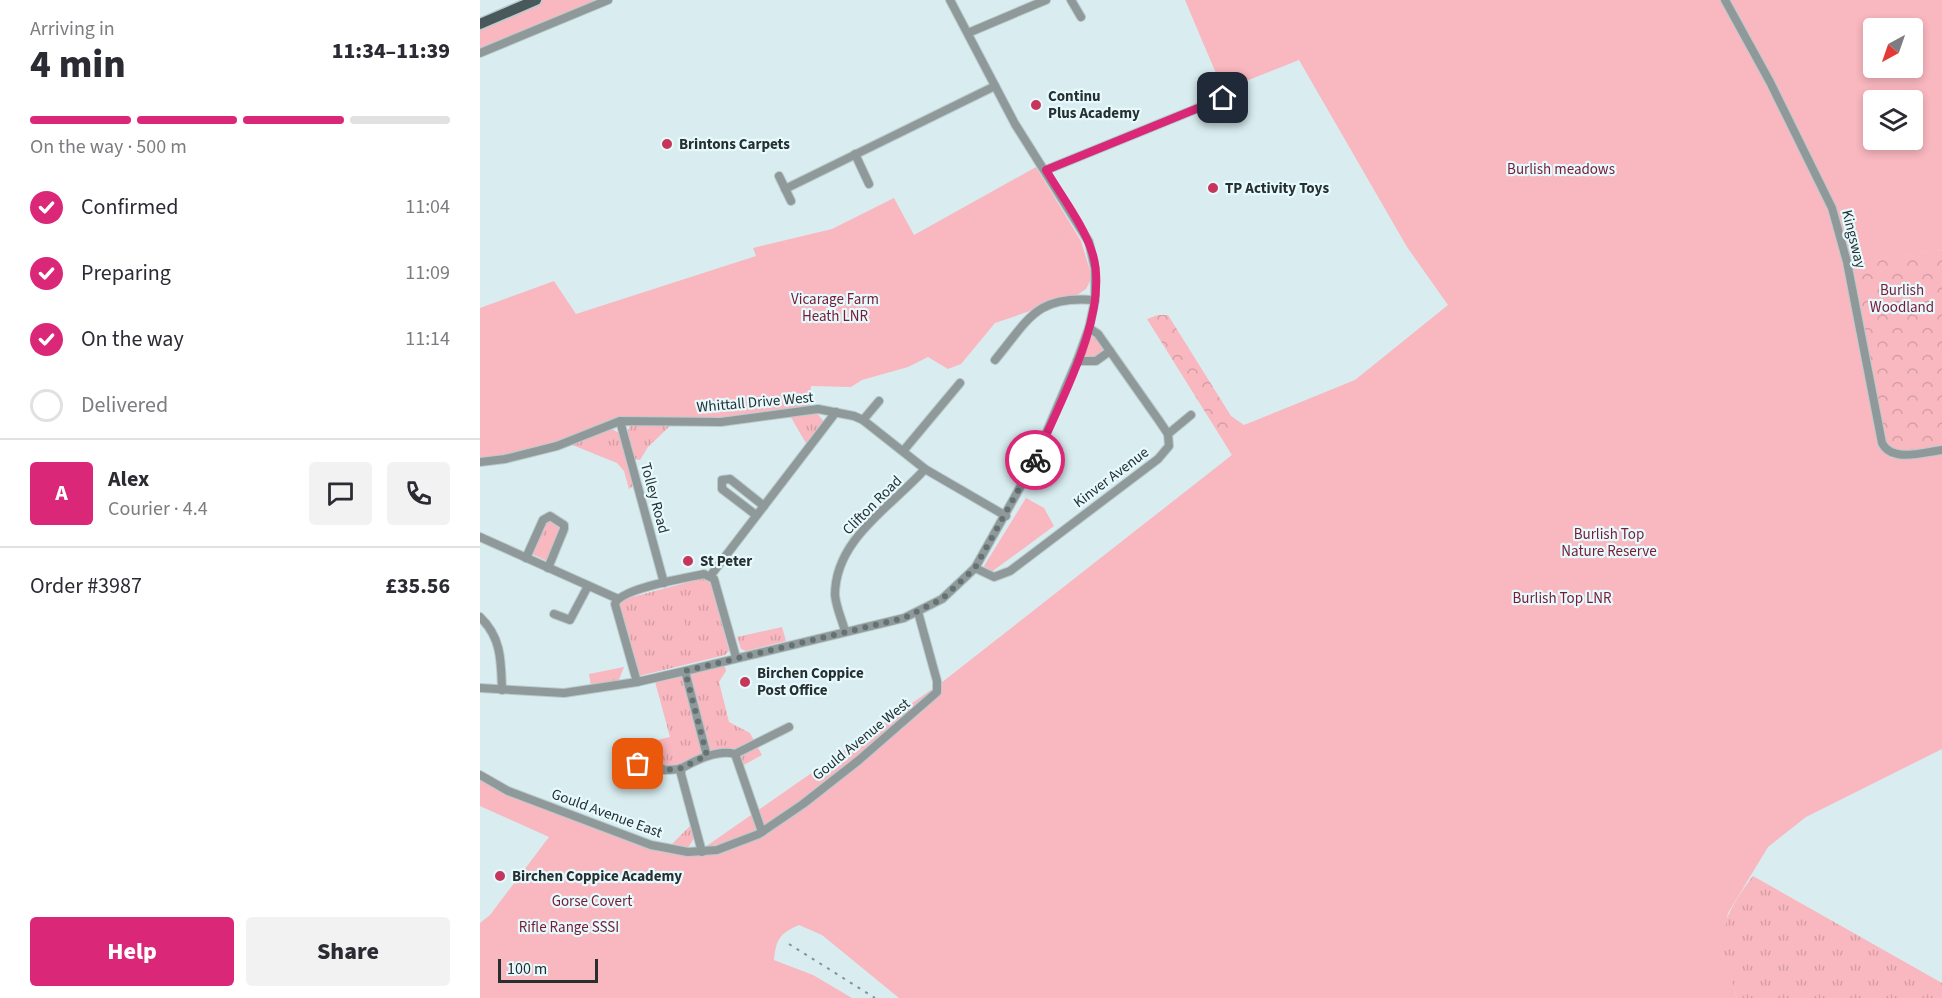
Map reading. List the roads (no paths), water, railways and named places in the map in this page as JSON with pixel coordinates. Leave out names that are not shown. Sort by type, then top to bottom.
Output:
[{"type":"main road","points":[[480,24],[536,0]]},
{"type":"street","points":[[480,53],[608,0]]},
{"type":"street","points":[[480,688],[564,693],[637,682],[904,618],[942,599],[975,568],[1032,466],[1077,361],[1089,328],[1095,300],[1094,257],[1089,242],[994,86],[950,0]]},
{"type":"street","points":[[968,33],[1046,0]]},
{"type":"street","points":[[1071,0],[1081,17]]},
{"type":"street","name":"Kingsway","points":[[1725,0],[1770,82],[1832,208],[1847,262],[1882,443],[1888,452],[1898,455],[1942,450]]},
{"type":"street","points":[[785,189],[994,86]]},
{"type":"street","points":[[1046,170],[1235,93]]},
{"type":"street","points":[[855,154],[869,184]]},
{"type":"street","points":[[779,176],[791,201]]},
{"type":"street","points":[[995,360],[1028,320],[1046,305],[1068,298],[1095,300]]},
{"type":"street","points":[[1089,328],[1098,334],[1168,434],[1191,415]]},
{"type":"street","points":[[1077,361],[1096,361],[1110,351]]},
{"type":"street","points":[[903,450],[960,383]]},
{"type":"street","points":[[863,420],[879,401]]},
{"type":"street","name":"Whittall Drive West","points":[[620,421],[722,422],[799,410],[836,412],[863,420],[925,470],[1006,516]]},
{"type":"street","points":[[711,575],[836,412]]},
{"type":"street","points":[[480,462],[504,459],[557,446],[620,421]]},
{"type":"street","name":"Tolley Road","points":[[620,421],[664,583]]},
{"type":"street","name":"Kinver Avenue","points":[[975,568],[994,577],[1010,571],[1158,459],[1169,446],[1168,434]]},
{"type":"street","name":"Clifton Road","points":[[845,632],[835,597],[838,573],[849,546],[925,470]]},
{"type":"street","points":[[756,515],[722,489],[722,480],[730,478],[764,506]]},
{"type":"street","points":[[526,558],[543,520],[550,516],[556,518],[564,525],[564,529],[548,568]]},
{"type":"street","points":[[480,537],[616,598],[664,583],[704,574],[711,575],[736,657]]},
{"type":"street","points":[[554,614],[570,620],[588,586]]},
{"type":"street","points":[[616,598],[615,604],[637,682]]},
{"type":"street","name":"Gould Avenue West","points":[[729,847],[762,832],[859,760],[937,692],[937,681],[918,612]]},
{"type":"street","points":[[480,617],[491,628],[501,653],[502,690]]},
{"type":"street","points":[[685,671],[707,756]]},
{"type":"street","points":[[663,769],[681,768],[707,756],[729,752],[735,754],[789,727]]},
{"type":"street","points":[[735,754],[762,832]]},
{"type":"street","points":[[681,768],[702,852]]},
{"type":"street","name":"Gould Avenue East","points":[[480,776],[508,791],[651,844],[677,851],[702,852],[729,847]]},
{"type":"railway","points":[[789,944],[875,998]]},
{"type":"place","name":"Continu Plus Academy","points":[[1036,105]]},
{"type":"place","name":"Brintons Carpets","points":[[667,144]]},
{"type":"place","name":"TP Activity Toys","points":[[1213,188]]},
{"type":"place","name":"St Peter","points":[[688,561]]},
{"type":"place","name":"Birchen Coppice Post Office","points":[[745,682]]},
{"type":"place","name":"Birchen Coppice Academy","points":[[500,876]]},
{"type":"park label","name":"Burlish meadows","points":[[1561,169]]},
{"type":"park label","name":"Burlish Woodland","points":[[1902,298]]},
{"type":"park label","name":"Vicarage Farm Heath LNR","points":[[835,308]]},
{"type":"park label","name":"Burlish Top Nature Reserve","points":[[1609,542]]},
{"type":"park label","name":"Burlish Top LNR","points":[[1562,598]]},
{"type":"park label","name":"Gorse Covert","points":[[592,901]]},
{"type":"park label","name":"Rifle Range SSSI","points":[[569,927]]}]
